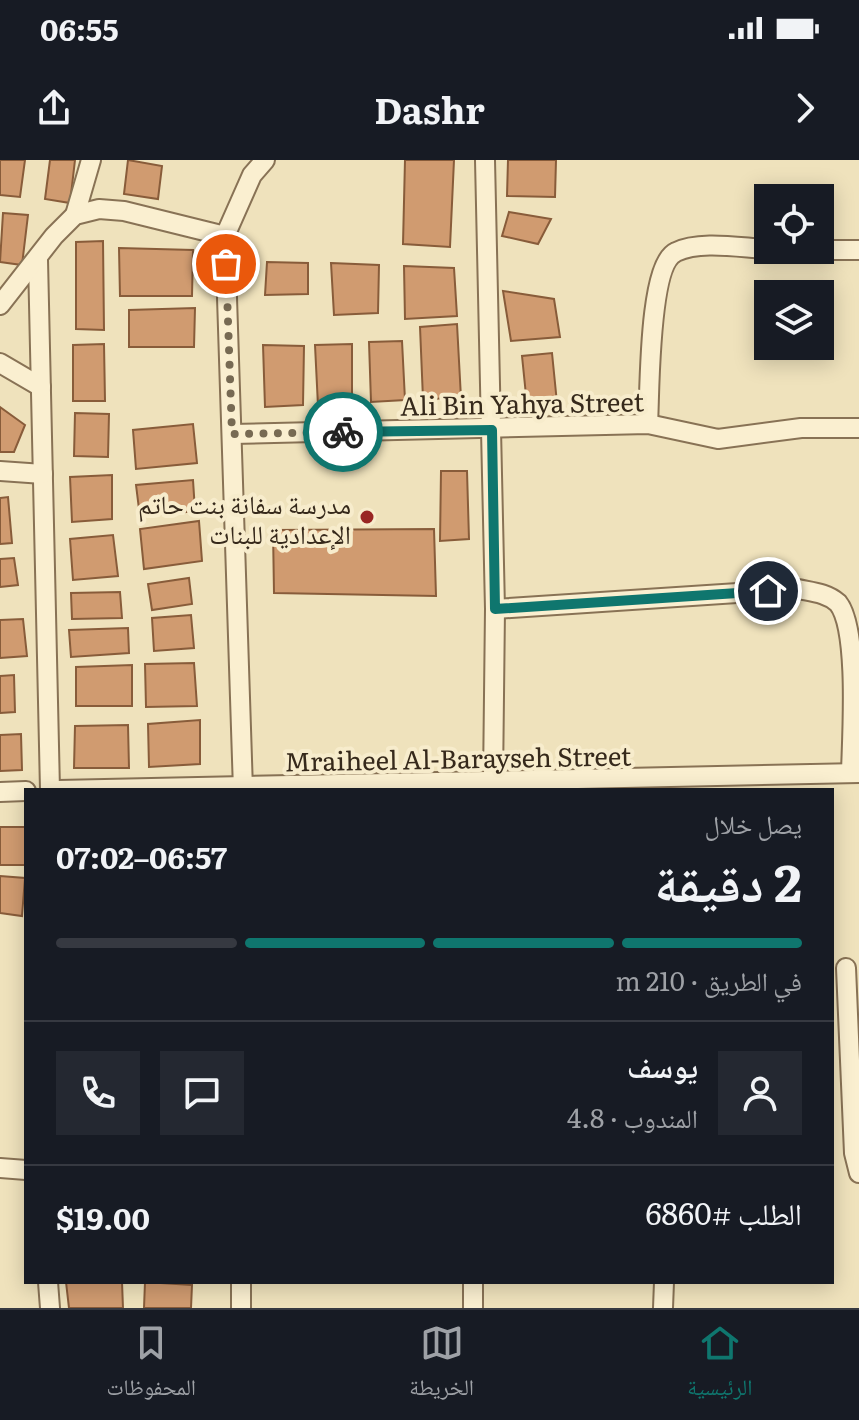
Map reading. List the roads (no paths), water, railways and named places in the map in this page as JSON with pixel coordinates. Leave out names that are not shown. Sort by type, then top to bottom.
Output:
[{"type":"street","points":[[0,305],[54,236],[75,215],[91,160]]},
{"type":"street","points":[[243,788],[225,236],[252,175],[265,160]]},
{"type":"street","points":[[485,160],[495,609],[493,782]]},
{"type":"street","points":[[75,215],[99,209],[124,211],[225,236]]},
{"type":"street","points":[[648,424],[655,308],[664,262],[675,252],[693,248],[754,249]]},
{"type":"street","points":[[834,250],[859,250]]},
{"type":"street","points":[[38,260],[50,788]]},
{"type":"street","points":[[0,363],[41,387]]},
{"type":"street","name":"Ali Bin Yahya Street","points":[[232,434],[648,424],[718,439],[801,428],[859,428]]},
{"type":"street","points":[[0,471],[43,474]]},
{"type":"street","points":[[495,609],[798,589],[824,594],[840,604],[852,637],[855,772]]},
{"type":"street","name":"Mraiheel Al-Barayseh Street","points":[[243,788],[493,782],[670,784],[855,772]]},
{"type":"street","points":[[0,792],[24,791]]},
{"type":"street","points":[[846,968],[854,1153],[859,1173]]},
{"type":"street","points":[[0,1168],[24,1170]]},
{"type":"street","points":[[48,1284],[50,1308]]},
{"type":"street","points":[[241,1284],[241,1308]]},
{"type":"street","points":[[473,1284],[473,1308]]},
{"type":"street","points":[[663,1308],[664,1284]]},
{"type":"place","name":"مدرسة سفانة بنت حاتم الإعدادية للبنات","points":[[367,517]]}]
